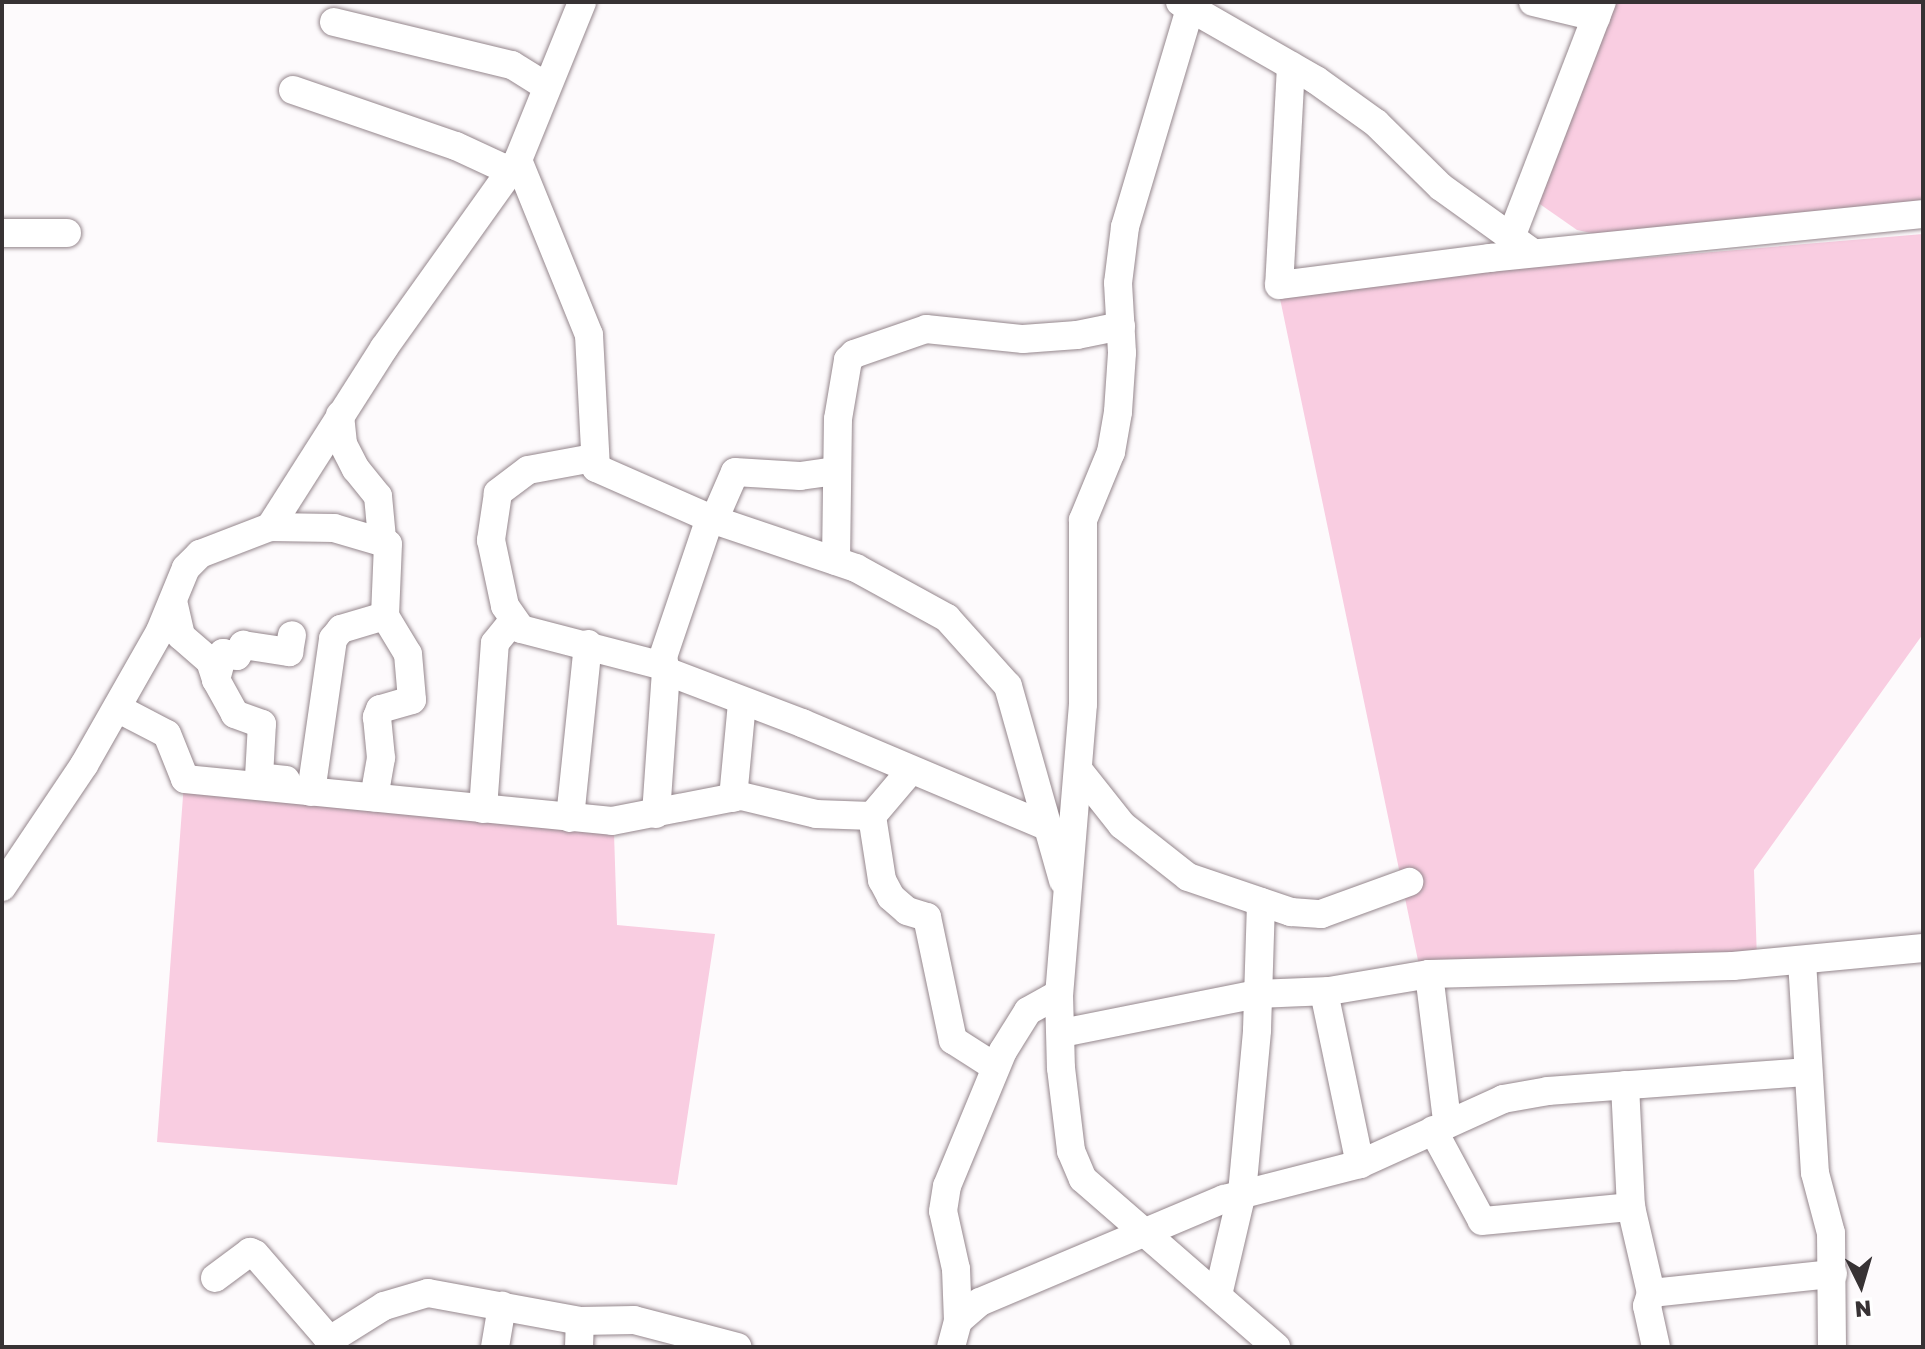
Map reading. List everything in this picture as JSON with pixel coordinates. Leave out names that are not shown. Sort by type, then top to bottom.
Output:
[{"type":"street","points":[[270,527],[340,415],[514,166],[582,2]]},
{"type":"street","points":[[1522,246],[1599,9],[1533,2]]},
{"type":"street","points":[[1276,1347],[1076,1169],[1064,1109],[1059,994],[1080,772],[1083,520],[1111,452],[1118,412],[1121,326],[1118,283],[1125,227],[1187,4],[1291,66],[1376,123],[1441,187],[1522,246]]},
{"type":"street","points":[[334,22],[512,65],[546,86]]},
{"type":"street","points":[[1291,66],[1279,285],[1522,246],[1923,214]]},
{"type":"street","points":[[293,90],[514,166],[589,335],[593,458],[606,474],[712,519],[891,583],[947,618],[1008,686],[1044,825],[1067,894]]},
{"type":"street","points":[[2,233],[67,233]]},
{"type":"street","points":[[836,561],[838,419],[848,360],[854,354],[926,329],[1023,339],[1121,326]]},
{"type":"street","points":[[340,415],[343,444],[378,496],[382,538],[389,557],[385,616],[408,654],[412,700],[380,709],[377,717],[381,758],[374,797]]},
{"type":"street","points":[[593,458],[528,470],[498,493],[491,540],[512,622],[521,629],[588,644],[664,668],[1044,825]]},
{"type":"street","points":[[656,814],[664,668],[712,519],[735,472],[800,476],[837,471]]},
{"type":"street","points":[[2,887],[117,708],[173,601],[186,568],[200,554],[270,527],[334,528],[382,538]]},
{"type":"street","points":[[173,601],[181,636],[210,661],[216,680],[235,714],[262,724],[259,777],[301,783],[311,792]]},
{"type":"street","points":[[311,792],[333,639],[341,629],[385,616]]},
{"type":"street","points":[[483,809],[495,643],[512,622]]},
{"type":"street","points":[[216,680],[223,653],[237,656],[243,645],[289,652],[292,635]]},
{"type":"street","points":[[570,818],[588,644]]},
{"type":"street","points":[[733,798],[742,702]]},
{"type":"street","points":[[117,708],[167,734],[185,779],[612,821],[733,798],[816,814],[872,816]]},
{"type":"street","points":[[911,770],[872,816],[882,880],[891,897],[907,911],[927,917],[953,1040],[995,1067]]},
{"type":"street","points":[[1080,772],[1122,825],[1188,877],[1261,902],[1303,915],[1321,914],[1409,882]]},
{"type":"street","points":[[1218,1295],[1242,1193],[1261,902]]},
{"type":"street","points":[[1062,1033],[1257,994],[1324,992],[1429,974],[1802,961],[1923,948]]},
{"type":"street","points":[[1802,961],[1815,1173],[1831,1233],[1832,1347]]},
{"type":"street","points":[[1429,974],[1440,1126],[1475,1217],[1482,1221],[1631,1207]]},
{"type":"street","points":[[1324,992],[1360,1164]]},
{"type":"street","points":[[954,1334],[956,1269],[943,1211],[947,1186],[995,1067],[1028,1011],[1059,994]]},
{"type":"street","points":[[954,1334],[980,1302],[1242,1193],[1360,1164],[1503,1099],[1625,1085],[1808,1072]]},
{"type":"street","points":[[1625,1085],[1631,1207],[1651,1293],[1647,1306],[1656,1347]]},
{"type":"street","points":[[215,1278],[250,1252],[255,1254],[326,1336],[333,1338],[410,1295],[428,1293],[502,1306],[580,1334],[634,1320],[738,1347]]},
{"type":"street","points":[[1651,1293],[1833,1274]]},
{"type":"street","points":[[495,1347],[502,1306]]},
{"type":"shaded area","points":[[1604,2],[1923,2],[1923,207],[1615,238],[1577,230],[1534,200]]},
{"type":"shaded area","points":[[1923,234],[1923,634],[1754,870],[1757,960],[1420,970],[1278,289]]},
{"type":"shaded area","points":[[184,783],[614,833],[617,925],[715,934],[677,1185],[157,1142]]}]
